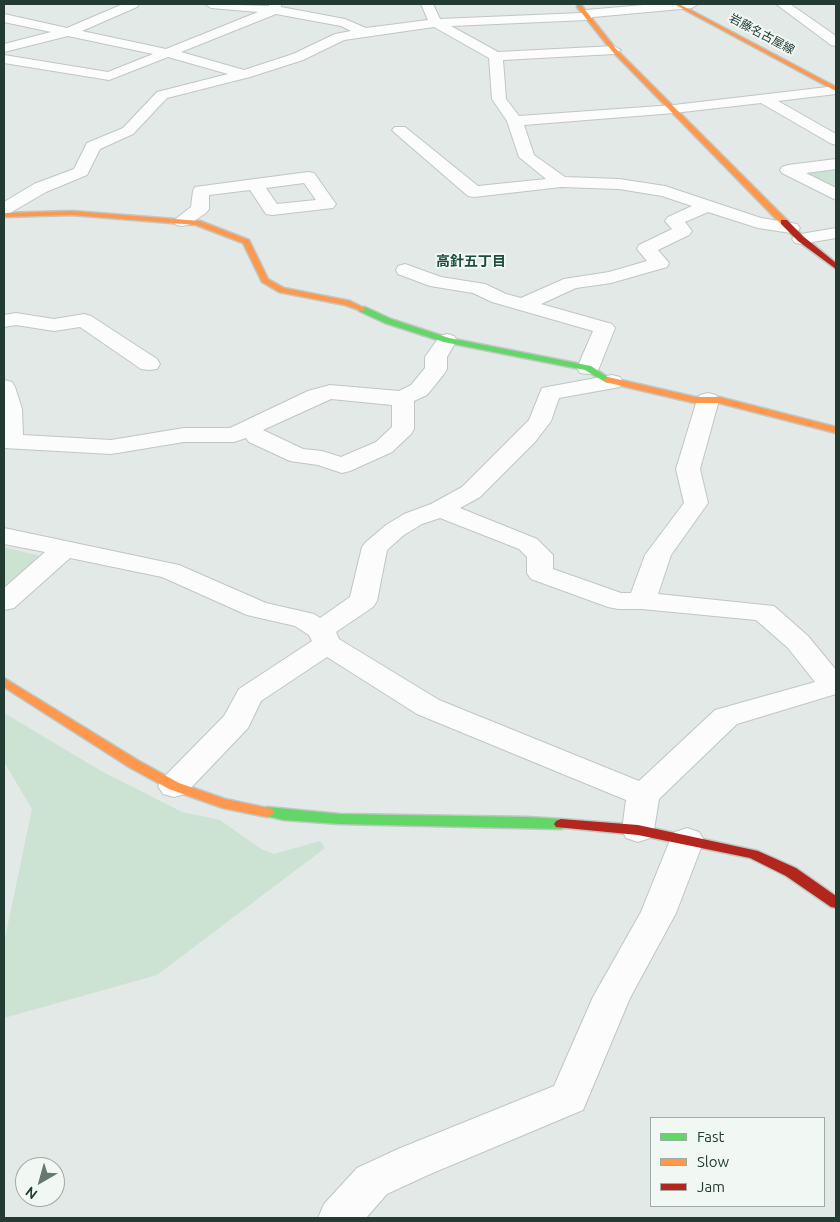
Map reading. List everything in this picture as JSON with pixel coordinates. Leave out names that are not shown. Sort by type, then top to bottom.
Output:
[{"type":"street","points":[[4,48],[70,31],[133,4]]},
{"type":"street","points":[[211,4],[275,7],[345,23],[364,32]]},
{"type":"street","points":[[426,4],[436,23],[496,56],[614,50]]},
{"type":"street","name":"岩藤名古屋線","points":[[677,4],[836,90]]},
{"type":"street","points":[[4,209],[40,188],[81,172],[94,146],[128,131],[162,95],[245,74],[298,56],[340,37],[436,23],[475,15],[692,4]]},
{"type":"street","points":[[782,4],[836,42]]},
{"type":"street","points":[[4,59],[109,76],[275,7]]},
{"type":"street","points":[[582,9],[614,50],[796,234],[836,266]]},
{"type":"street","points":[[4,18],[168,53],[245,74]]},
{"type":"street","points":[[496,56],[499,99],[515,121],[527,157],[561,182]]},
{"type":"street","points":[[515,121],[674,109],[836,90]]},
{"type":"street","points":[[762,98],[836,140]]},
{"type":"street","points":[[400,130],[474,192],[561,182],[619,184],[665,192],[796,234],[836,233]]},
{"type":"street","points":[[836,164],[788,170],[836,195]]},
{"type":"street","points":[[182,221],[200,209],[201,191],[255,184]]},
{"type":"street","points":[[523,305],[571,283],[611,277],[660,262],[646,249],[683,231],[674,220],[706,206]]},
{"type":"street","points":[[4,216],[72,213],[197,223],[246,242],[265,280],[282,290],[347,302],[388,322],[447,340],[588,368],[612,382],[695,400],[720,400],[836,430]]},
{"type":"street","points":[[405,270],[437,282],[478,288],[499,298],[605,328],[588,368]]},
{"type":"street","points":[[4,321],[16,319],[54,325],[84,320],[149,364]]},
{"type":"street","points":[[4,387],[11,409],[8,441],[112,447],[184,435],[234,435],[316,396],[330,392],[403,398],[418,390],[436,369],[436,358],[447,340]]},
{"type":"street","points":[[174,786],[238,721],[249,696],[324,637],[363,601],[375,547],[394,530],[407,522],[440,509],[471,492],[527,437],[540,421],[550,392],[612,382]]},
{"type":"street","points":[[248,428],[257,437],[298,456],[322,458],[342,466],[384,447],[402,429],[403,398]]},
{"type":"street","points":[[642,601],[658,555],[696,503],[688,469],[708,400]]},
{"type":"street","points":[[440,509],[528,544],[540,555],[540,573],[618,601],[642,601],[764,612],[798,642],[835,685],[726,717],[643,795],[638,830]]},
{"type":"street","points":[[4,536],[63,550],[170,571],[257,608],[304,620],[324,637],[428,707],[643,795]]},
{"type":"street","points":[[4,602],[63,550]]},
{"type":"street","points":[[4,682],[134,764],[174,786],[222,803],[284,815],[340,819],[527,822],[638,830],[753,854],[791,872],[836,903]]},
{"type":"street","points":[[339,1218],[372,1181],[413,1162],[570,1098],[612,997],[658,914],[687,840]]},
{"type":"green space","points":[[836,166],[836,191],[801,174],[802,171]]},
{"type":"green space","points":[[4,547],[40,556],[4,588]]},
{"type":"green space","points":[[4,713],[103,772],[182,812],[220,820],[261,849],[274,854],[320,841],[325,848],[157,975],[4,1018],[4,943],[32,809],[4,762]]},
{"type":"traffic: fast","points":[[362,309],[388,321],[447,340],[588,368],[608,380]]},
{"type":"traffic: fast","points":[[267,812],[340,819],[561,824]]},
{"type":"traffic: slow","points":[[580,4],[579,6],[614,50],[784,222]]},
{"type":"traffic: slow","points":[[676,4],[836,89]]},
{"type":"traffic: slow","points":[[4,215],[72,213],[197,223],[246,242],[265,280],[282,290],[347,303],[362,309]]},
{"type":"traffic: slow","points":[[608,380],[695,400],[719,400],[836,430]]},
{"type":"traffic: slow","points":[[4,682],[134,764],[174,786],[223,803],[267,812]]},
{"type":"traffic: jam","points":[[784,222],[801,239],[836,267]]},
{"type":"traffic: jam","points":[[561,824],[638,830],[753,854],[791,872],[836,903]]},
{"type":"district","name":"高針五丁目","points":[[471,261]]}]
